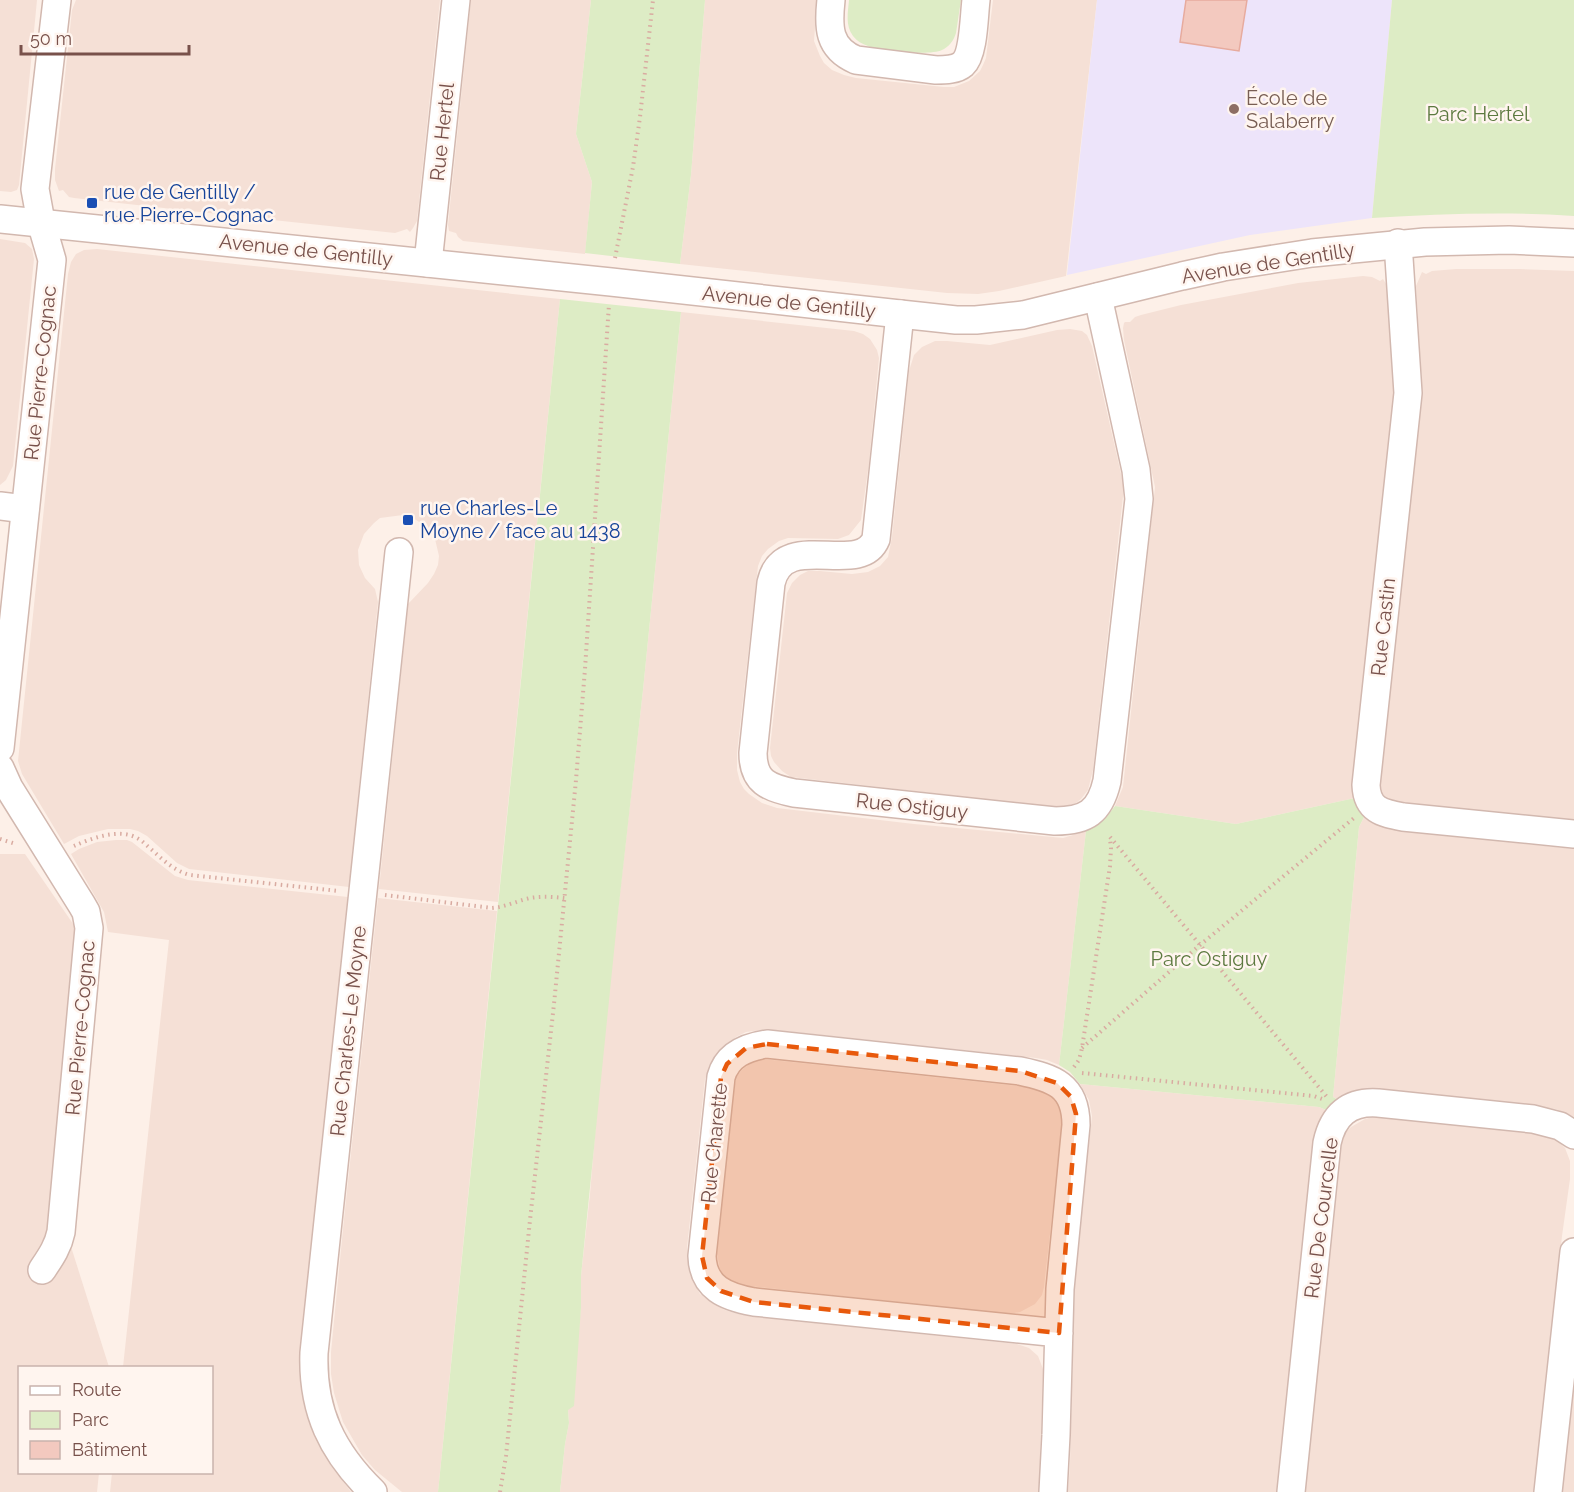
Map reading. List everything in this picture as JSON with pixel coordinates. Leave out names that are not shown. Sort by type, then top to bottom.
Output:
[{"type":"street","name":"Rue Pierre-Cognac","points":[[0,747],[12,508],[52,260],[41,222],[35,189],[57,0]]},
{"type":"street","name":"Rue Hertel","points":[[428,263],[456,0]]},
{"type":"street","points":[[831,0],[829,23],[832,35],[840,50],[850,57],[856,60],[948,70],[959,67],[968,59],[976,0]]},
{"type":"street","name":"Avenue de Gentilly","points":[[0,219],[956,320],[997,319],[1023,315],[1223,267],[1312,253],[1398,243],[1509,240],[1574,243]]},
{"type":"street","name":"Rue Castin","points":[[1371,804],[1366,785],[1408,393],[1398,243]]},
{"type":"street","name":"Rue Ostiguy","points":[[900,314],[876,539],[874,544],[865,551],[842,555],[797,556],[783,561],[775,571],[771,583],[755,730],[754,767],[759,777],[767,785],[794,793],[1055,821],[1071,820],[1086,816],[1095,809],[1102,798],[1107,782],[1139,499],[1136,470],[1098,297]]},
{"type":"street","name":"Rue Charles-Le Moyne","points":[[373,1492],[353,1472],[332,1442],[320,1412],[313,1370],[399,552]]},
{"type":"street","name":"Rue Pierre-Cognac","points":[[0,768],[9,788],[86,912],[89,928],[61,1232],[54,1253],[42,1270]]},
{"type":"street","points":[[1371,804],[1387,814],[1403,817],[1574,834]]},
{"type":"street","name":"Rue Charette","points":[[1053,1492],[1055,1470],[1059,1333],[1060,1289],[1076,1125],[1074,1105],[1065,1089],[1049,1079],[1020,1071],[767,1044],[746,1048],[733,1057],[722,1071],[721,1077],[702,1256],[704,1271],[713,1285],[738,1299],[754,1302],[1059,1333]]},
{"type":"street","name":"Rue De Courcelle","points":[[1291,1492],[1327,1143],[1338,1109],[1359,1104],[1378,1103],[1533,1119],[1560,1126],[1574,1135]]},
{"type":"street","points":[[1548,1492],[1574,1252]]},
{"type":"path","points":[[615,260],[633,167],[653,0]]},
{"type":"path","points":[[501,1492],[565,898],[585,669],[608,305]]},
{"type":"path","points":[[1082,1048],[1200,945],[1371,804]]},
{"type":"path","points":[[1106,829],[1110,837],[1338,1109]]},
{"type":"path","points":[[69,848],[100,836],[118,834],[139,838],[181,873],[348,892]]},
{"type":"path","points":[[1110,837],[1110,866],[1082,1048],[1079,1060],[1070,1072],[1314,1096],[1338,1109]]},
{"type":"path","points":[[379,895],[492,908],[531,898],[565,898]]},
{"type":"highlighted area","points":[[767,1044],[1020,1071],[1057,1083],[1071,1097],[1076,1114],[1059,1333],[754,1302],[721,1291],[707,1278],[702,1256],[721,1077],[727,1064],[746,1048]]},
{"type":"shaded area","points":[[0,0],[37,0],[19,185],[17,190],[11,192],[0,191]]},
{"type":"shaded area","points":[[76,0],[440,0],[417,221],[413,228],[410,232],[407,229],[395,233],[74,198],[69,197],[63,190],[59,191],[55,180],[55,169],[72,10]]},
{"type":"shaded area","points":[[471,0],[591,0],[576,134],[592,182],[585,254],[463,241],[456,233],[449,231]]},
{"type":"shaded area","points":[[705,0],[817,0],[814,41],[824,63],[832,70],[856,78],[954,87],[969,81],[983,65],[986,58],[993,0],[1097,0],[1066,276],[978,294],[947,293],[680,264],[691,175]]},
{"type":"shaded area","name":"École de Salaberry","points":[[1097,0],[1392,0],[1372,218],[1250,235],[1067,275]]},
{"type":"shaded area","points":[[0,239],[25,243],[32,249],[34,259],[13,466],[6,480],[0,485]]},
{"type":"shaded area","points":[[97,249],[560,299],[498,902],[379,889],[408,604],[434,574],[439,556],[435,539],[427,527],[403,515],[380,518],[364,534],[358,550],[359,565],[365,578],[375,589],[378,602],[349,887],[189,869],[177,863],[147,836],[130,829],[108,829],[79,836],[64,844],[22,774],[18,761],[68,274],[76,254],[84,250]]},
{"type":"shaded area","points":[[1456,269],[1574,271],[1574,822],[1413,805],[1389,801],[1381,792],[1380,780],[1422,385],[1416,286],[1422,272],[1426,274],[1432,271]]},
{"type":"shaded area","points":[[1363,276],[1380,281],[1383,279],[1388,287],[1395,389],[1353,781],[1355,798],[1236,824],[1115,806],[1123,787],[1155,487],[1124,340],[1124,323],[1141,315],[1181,305],[1298,283]]},
{"type":"shaded area","points":[[681,312],[854,331],[870,339],[879,358],[861,520],[849,535],[838,539],[788,538],[779,541],[762,556],[758,566],[737,753],[737,770],[744,789],[762,803],[777,808],[1063,838],[1086,831],[1059,1065],[1036,1058],[785,1031],[761,1030],[746,1032],[736,1037],[714,1058],[705,1079],[687,1248],[690,1272],[700,1294],[725,1310],[748,1316],[1017,1344],[1029,1348],[1038,1356],[1043,1369],[1039,1492],[560,1492],[581,1308],[581,1276],[602,1050],[643,690]]},
{"type":"shaded area","points":[[1070,329],[1082,331],[1087,335],[1092,346],[1124,487],[1093,770],[1088,790],[1076,803],[1056,807],[791,777],[774,762],[770,748],[787,593],[792,583],[808,571],[852,574],[868,572],[880,566],[888,557],[909,371],[914,355],[922,347],[935,341],[990,345]]},
{"type":"shaded area","points":[[1365,815],[1376,825],[1397,830],[1574,849],[1574,1117],[1556,1109],[1508,1104],[1340,1101],[1333,1097],[1359,827]]},
{"type":"shaded area","points":[[127,840],[132,842],[175,876],[188,880],[348,897],[301,1346],[301,1376],[318,1441],[331,1465],[351,1492],[110,1492],[112,1474],[213,1474],[213,1366],[123,1366],[169,940],[108,932],[104,912],[71,854],[97,842]]},
{"type":"shaded area","points":[[0,854],[25,854],[80,934],[55,1196],[109,1366],[18,1366],[18,1474],[99,1474],[97,1492],[0,1492]]},
{"type":"shaded area","points":[[378,898],[497,911],[438,1492],[402,1492],[375,1470],[362,1455],[343,1422],[331,1374],[331,1352],[343,1229]]},
{"type":"shaded area","points":[[761,1059],[1027,1087],[1045,1091],[1057,1100],[1063,1117],[1044,1287],[1042,1295],[1035,1304],[1020,1312],[1008,1314],[740,1285],[723,1274],[717,1254],[733,1093],[737,1076],[753,1061]]},
{"type":"shaded area","points":[[1080,1084],[1319,1107],[1329,1111],[1321,1121],[1314,1139],[1277,1492],[1068,1492],[1075,1273],[1092,1116],[1089,1100]]},
{"type":"shaded area","points":[[1377,1116],[1550,1135],[1565,1148],[1570,1161],[1570,1179],[1535,1492],[1304,1492],[1341,1144],[1345,1133],[1351,1127],[1365,1119]]},
{"type":"shaded area","points":[[1574,1378],[1574,1492],[1562,1492],[1568,1439]]},
{"type":"green space","points":[[591,0],[705,0],[691,175],[680,264],[585,253],[592,182],[576,134]]},
{"type":"green space","points":[[849,0],[961,0],[956,33],[951,43],[945,49],[936,52],[917,53],[874,48],[858,41],[849,27]]},
{"type":"green space","name":"Parc Hertel","points":[[1392,0],[1574,0],[1574,216],[1473,214],[1372,218]]},
{"type":"green space","points":[[560,299],[681,312],[581,1276],[574,1406],[568,1410],[569,1423],[560,1492],[438,1492]]},
{"type":"green space","name":"Parc Ostiguy","points":[[1355,798],[1365,815],[1359,827],[1333,1097],[1340,1101],[1329,1111],[1319,1107],[1080,1084],[1070,1072],[1059,1065],[1086,831],[1105,819],[1115,806],[1236,824]]},
{"type":"building","points":[[1186,0],[1247,0],[1239,51],[1180,42]]},
{"type":"place","name":"École de Salaberry","points":[[1234,109]]},
{"type":"place","name":"rue de Gentilly / rue Pierre-Cognac","points":[[92,203]]},
{"type":"place","name":"rue Charles-Le Moyne / face au 1438","points":[[408,520]]}]
